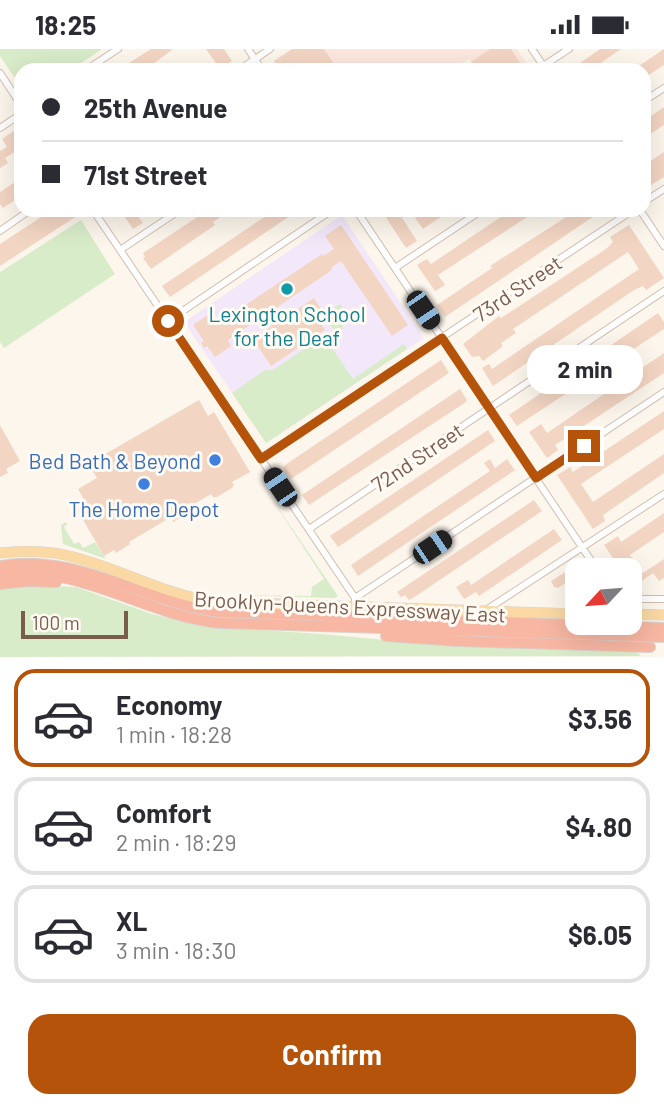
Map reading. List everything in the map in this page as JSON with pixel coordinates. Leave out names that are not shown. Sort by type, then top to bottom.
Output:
[{"type":"highway","name":"Brooklyn-Queens Expressway East","points":[[3,565],[36,564],[73,569],[111,580],[170,603],[208,611],[565,629]]},
{"type":"highway","name":"Brooklyn-Queens Expressway East","points":[[0,576],[34,573],[60,576],[86,582],[168,613],[206,621],[324,627],[565,630]]},
{"type":"highway","points":[[0,584],[39,581],[67,583],[127,598]]},
{"type":"highway","points":[[324,627],[373,635],[433,639],[650,647]]},
{"type":"highway","name":"Brooklyn-Queens Expressway East","points":[[642,629],[664,628]]},
{"type":"highway","name":"Brooklyn-Queens Expressway East","points":[[642,635],[664,637]]},
{"type":"main road","points":[[0,552],[64,555],[162,590],[202,600],[266,605],[355,603],[565,614]]},
{"type":"main road","points":[[642,614],[664,615]]},
{"type":"street","points":[[97,63],[118,49]]},
{"type":"street","points":[[248,49],[257,63]]},
{"type":"street","points":[[250,63],[271,49]]},
{"type":"street","points":[[550,63],[569,49]]},
{"type":"street","points":[[0,73],[14,94]]},
{"type":"street","points":[[0,231],[20,217]]},
{"type":"street","points":[[98,217],[309,529],[355,603],[664,392]]},
{"type":"street","points":[[120,250],[170,217]]},
{"type":"street","points":[[168,321],[322,217]]},
{"type":"street","points":[[361,217],[590,558]]},
{"type":"street","points":[[395,268],[472,217]]},
{"type":"street","name":"73rd Street","points":[[261,459],[623,217]]},
{"type":"street","points":[[645,217],[664,246]]},
{"type":"street","name":"72nd Street","points":[[309,529],[664,291]]},
{"type":"street","points":[[485,611],[664,493]]},
{"type":"street","points":[[642,599],[664,599]]},
{"type":"shaded area","points":[[293,49],[517,49],[526,63],[472,63],[469,59],[463,63],[274,61]]},
{"type":"shaded area","points":[[339,217],[343,217],[424,338],[266,443],[184,322]]},
{"type":"green space","points":[[0,49],[102,49],[81,63],[14,63],[14,77],[0,56]]},
{"type":"green space","points":[[81,220],[115,274],[4,348],[0,342],[0,272]]},
{"type":"green space","points":[[340,304],[346,311],[342,331],[336,331],[331,326],[332,314],[334,308]]},
{"type":"green space","points":[[324,336],[353,379],[404,344],[407,349],[266,443],[232,393],[265,370],[273,370]]},
{"type":"green space","points":[[262,484],[338,596],[335,598],[226,595],[311,596],[312,587],[324,579]]},
{"type":"green space","points":[[66,522],[64,527],[74,544],[79,542],[83,548],[95,542],[106,559],[63,544],[61,525]]},
{"type":"green space","points":[[43,585],[76,587],[152,614],[202,626],[441,645],[636,651],[641,656],[0,657],[0,588]]},
{"type":"building","points":[[151,49],[173,49],[154,63],[129,63]]},
{"type":"building","points":[[206,49],[224,49],[232,61],[216,63]]},
{"type":"building","points":[[292,49],[324,49],[333,63],[275,63],[274,61]]},
{"type":"building","points":[[490,49],[511,49],[520,63],[472,63]]},
{"type":"building","points":[[600,49],[621,49],[600,63],[580,63]]},
{"type":"building","points":[[664,49],[664,65],[651,73],[651,63],[643,63]]},
{"type":"building","points":[[664,107],[664,125],[651,133],[651,116]]},
{"type":"building","points":[[14,131],[14,152],[5,158],[8,163],[0,168],[0,151],[7,147],[2,139]]},
{"type":"building","points":[[664,152],[664,177],[651,185],[651,161]]},
{"type":"building","points":[[14,183],[14,201],[3,208],[0,204],[0,192]]},
{"type":"building","points":[[41,217],[75,217],[0,266],[0,244]]},
{"type":"building","points":[[125,217],[139,217],[143,223],[133,229]]},
{"type":"building","points":[[197,217],[220,217],[213,222],[215,225],[151,269],[143,258],[143,253]]},
{"type":"building","points":[[265,217],[289,217],[170,297],[162,286]]},
{"type":"building","points":[[386,217],[402,217],[417,241],[406,248]]},
{"type":"building","points":[[416,217],[441,217],[423,229]]},
{"type":"building","points":[[501,217],[527,217],[438,275],[445,285],[435,291],[417,265],[427,259],[431,264]]},
{"type":"building","points":[[566,217],[593,217],[445,317],[437,305],[492,268],[490,266]]},
{"type":"building","points":[[341,225],[408,325],[392,336],[341,261],[276,308],[283,319],[314,298],[321,309],[314,313],[325,330],[271,366],[253,339],[272,326],[265,315],[228,340],[231,346],[215,357],[207,346],[204,348],[201,343],[204,341],[193,325],[209,314],[217,324],[322,254],[323,256],[334,249],[325,236]]},
{"type":"building","points":[[629,225],[664,278],[646,290],[643,286],[634,290],[493,386],[482,368],[489,364],[492,369],[639,269],[628,252],[513,329],[516,333],[483,361],[479,356],[472,357],[463,344],[499,316],[501,318],[606,249],[613,242],[610,237]]},
{"type":"building","points":[[658,313],[664,322],[664,329],[517,426],[509,415]]},
{"type":"building","points":[[664,353],[664,373],[555,445],[558,450],[547,458],[529,432],[541,424],[547,433]]},
{"type":"building","points":[[441,360],[449,373],[291,479],[283,468],[285,465]]},
{"type":"building","points":[[460,389],[466,402],[309,505],[302,495]]},
{"type":"building","name":"The Home Depot","points":[[199,400],[208,416],[214,412],[250,472],[232,482],[232,488],[217,497],[211,494],[196,503],[198,507],[173,522],[171,517],[116,553],[114,550],[104,556],[78,511],[83,508],[85,501],[78,489],[97,478],[88,464]]},
{"type":"building","points":[[664,411],[664,429],[581,484],[593,502],[664,454],[664,473],[603,515],[605,521],[593,529],[557,475],[570,467],[573,472]]},
{"type":"building","points":[[0,425],[20,461],[6,469],[8,473],[0,477]]},
{"type":"building","points":[[488,430],[495,441],[338,547],[330,536]]},
{"type":"building","points":[[490,459],[495,468],[507,459],[515,470],[358,576],[351,565],[490,471],[484,463]]},
{"type":"building","points":[[534,500],[542,511],[413,598],[409,600],[405,595],[401,597],[397,592]]},
{"type":"building","points":[[664,513],[664,532],[630,555],[632,558],[613,558],[604,545],[618,536],[621,542]]},
{"type":"building","points":[[554,529],[562,540],[479,596],[476,592],[464,599],[456,587],[468,580],[471,585]]},
{"type":"building","points":[[664,559],[664,578],[659,581],[653,573],[642,581],[642,572]]},
{"type":"building","points":[[565,572],[565,584],[558,588],[554,587],[551,581]]},
{"type":"place","name":"Lexington School for the Deaf","points":[[287,289]]},
{"type":"place","name":"Bed Bath & Beyond","points":[[215,460]]},
{"type":"place","name":"The Home Depot","points":[[144,484]]},
{"type":"route","points":[[168,321],[261,459],[442,338],[536,478],[584,446]]}]
